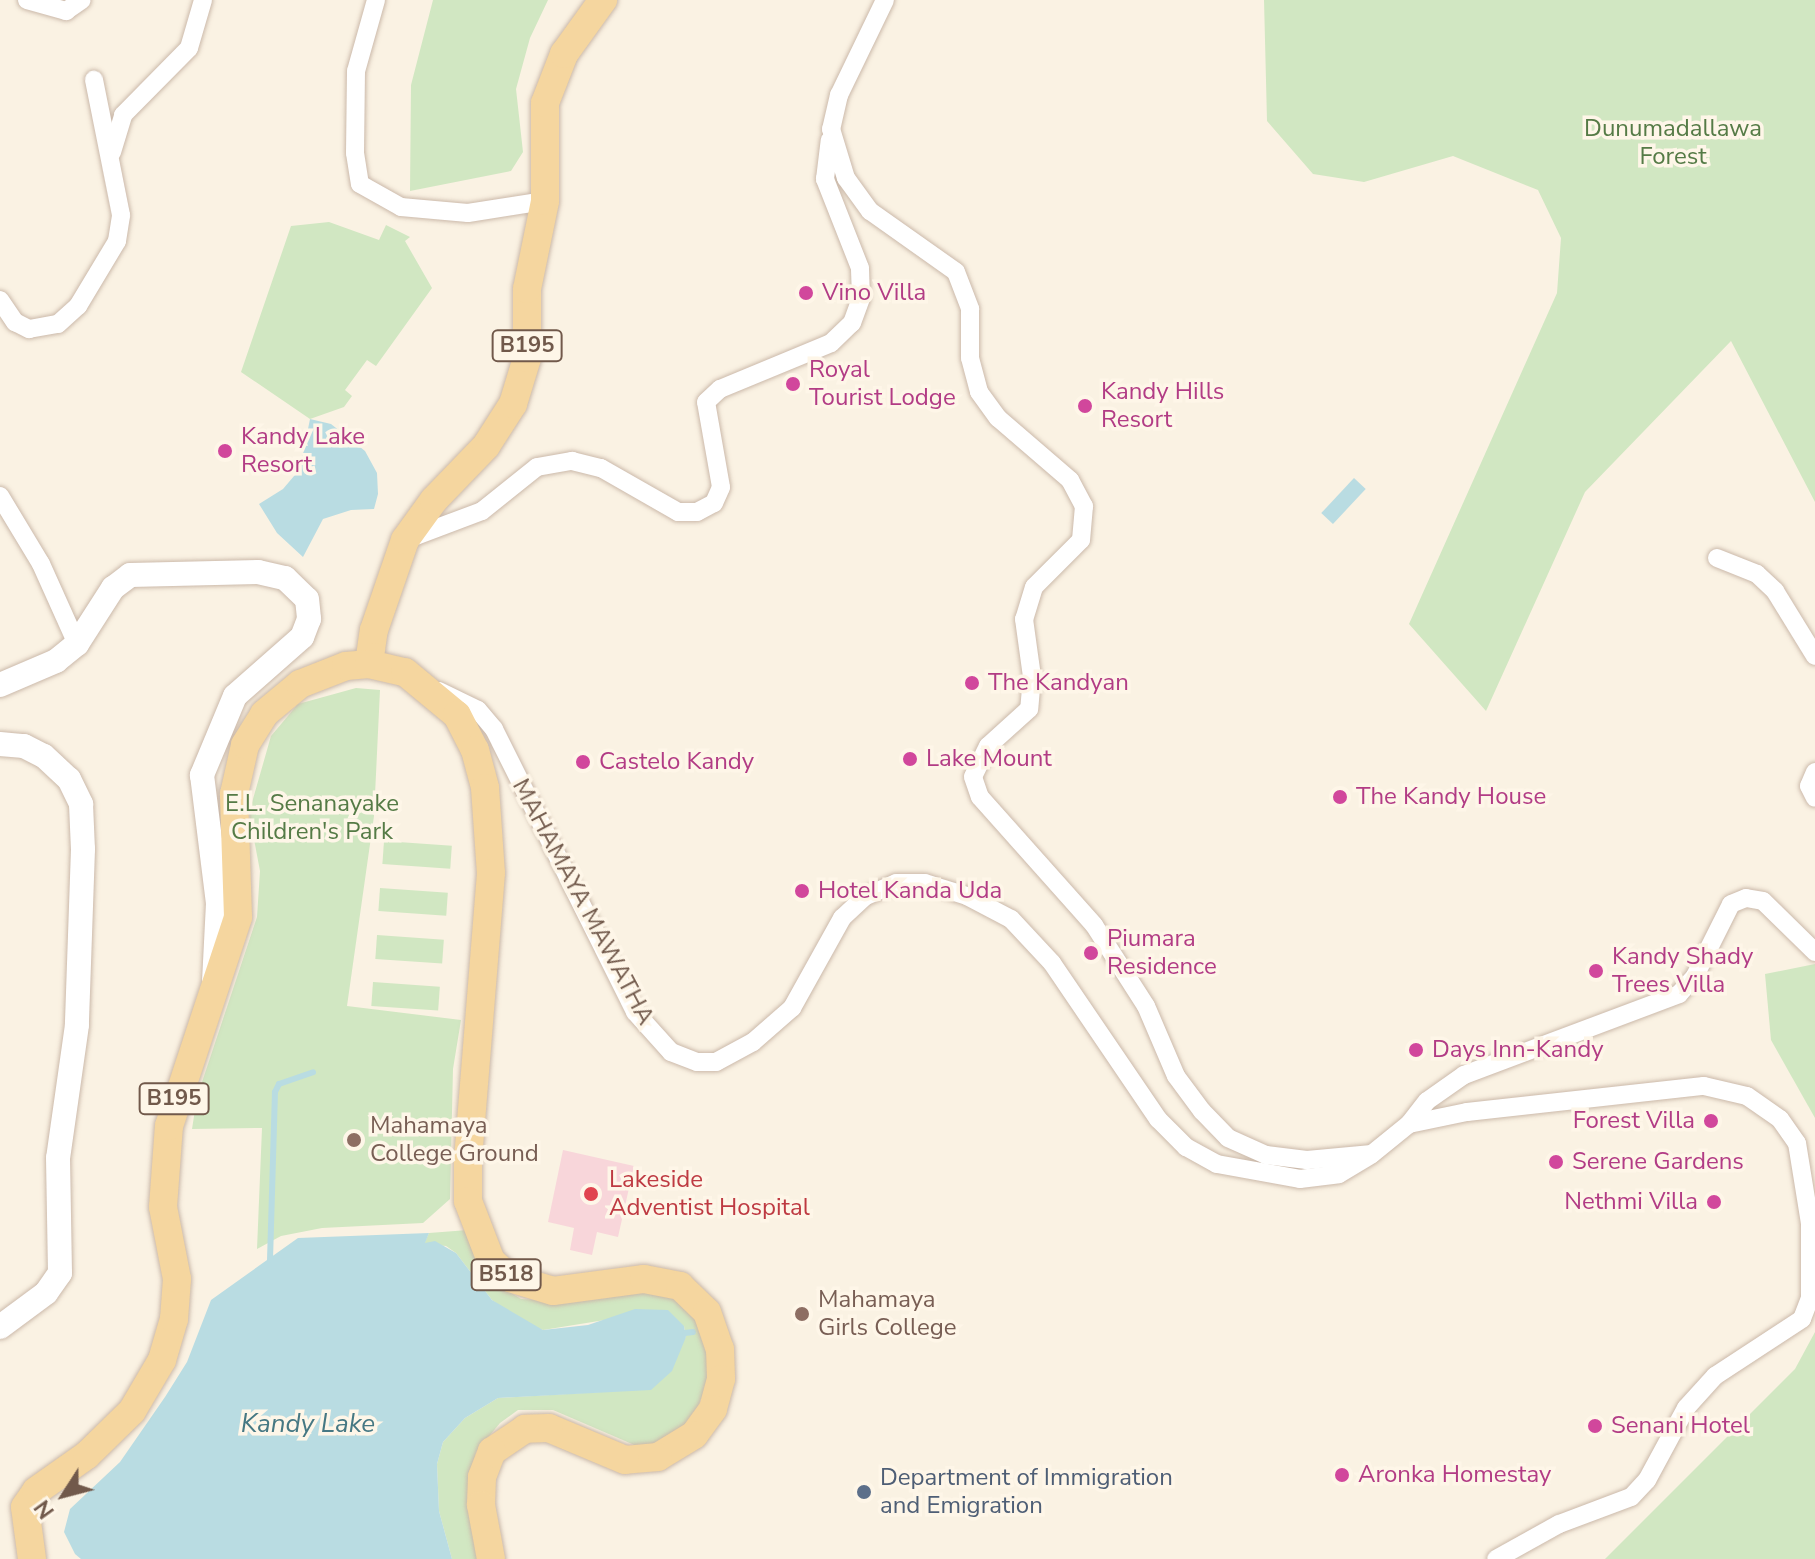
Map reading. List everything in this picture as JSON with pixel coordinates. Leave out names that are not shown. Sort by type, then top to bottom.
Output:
[{"type":"main road","name":"B195","points":[[32,1559],[25,1507],[36,1491],[87,1455],[132,1411],[162,1360],[174,1319],[177,1279],[163,1207],[169,1126],[190,1050],[215,990],[238,917],[234,794],[245,745],[264,714],[300,684],[346,666],[369,664],[374,630],[405,540],[434,500],[486,446],[513,404],[527,358],[527,289],[545,201],[545,103],[564,54],[603,0]]},
{"type":"main road","points":[[0,685],[56,661],[77,644],[113,588],[130,575],[258,572],[285,578],[307,599],[309,619],[302,637],[235,696],[202,775],[218,903],[211,961],[215,990]]},
{"type":"main road","name":"B518","points":[[369,664],[405,672],[426,686],[457,715],[475,750],[488,817],[491,873],[468,1159],[474,1225],[491,1261],[510,1278],[536,1288],[581,1289],[644,1279],[680,1286],[707,1312],[720,1349],[721,1379],[713,1409],[694,1435],[658,1457],[625,1460],[549,1428],[525,1429],[492,1451],[482,1477],[481,1505],[491,1559]]},
{"type":"main road","points":[[0,744],[24,746],[44,756],[69,779],[81,804],[83,849],[77,1025],[58,1158],[60,1273],[46,1293],[0,1327]]},
{"type":"street","points":[[27,0],[66,11],[82,0]]},
{"type":"street","points":[[111,155],[123,115],[189,48],[203,0]]},
{"type":"street","points":[[376,0],[356,71],[355,153],[360,184],[401,207],[468,213],[545,201]]},
{"type":"street","points":[[405,540],[482,511],[537,467],[572,461],[601,468],[678,512],[697,512],[714,503],[721,487],[706,402],[720,389],[831,343],[852,323],[861,298],[860,268],[825,179],[839,95],[885,0]]},
{"type":"street","points":[[0,300],[15,322],[29,329],[58,324],[78,306],[117,241],[121,215],[94,80]]},
{"type":"street","points":[[831,129],[846,178],[870,211],[956,272],[970,309],[970,358],[979,392],[998,418],[1070,480],[1084,506],[1081,540],[1034,587],[1024,619],[1032,677],[1029,709],[988,746],[973,777],[980,797],[1094,925],[1146,1006],[1176,1076],[1228,1138],[1266,1155],[1307,1160],[1372,1154]]},
{"type":"street","points":[[0,496],[41,564],[77,644]]},
{"type":"street","points":[[1717,558],[1757,574],[1775,591],[1815,656]]},
{"type":"street","name":"MAHAMAYA MAWATHA","points":[[426,686],[478,710],[494,729],[635,1012],[671,1052],[697,1062],[716,1062],[753,1042],[792,1008],[842,918],[866,896],[896,883],[925,883],[967,896],[1011,919],[1052,963],[1158,1119],[1186,1147],[1217,1164],[1300,1179],[1339,1174],[1372,1154],[1409,1124],[1427,1101],[1464,1075],[1679,994],[1695,976],[1731,904],[1746,898],[1763,901],[1815,952]]},
{"type":"street","points":[[1815,772],[1809,786],[1815,798]]},
{"type":"street","points":[[1409,1124],[1467,1112],[1704,1086],[1747,1096],[1780,1119],[1797,1143],[1804,1168],[1810,1223],[1810,1298],[1802,1319],[1715,1376],[1686,1408],[1647,1480],[1631,1497],[1559,1524],[1496,1559]]},
{"type":"shaded area","name":"Lakeside Adventist Hospital","points":[[563,1150],[634,1166],[618,1237],[597,1232],[592,1255],[570,1250],[574,1228],[548,1222]]},
{"type":"green space","points":[[433,0],[548,0],[530,38],[516,89],[523,152],[511,171],[410,191],[411,85]]},
{"type":"green space","name":"Dunumadallawa Forest","points":[[1264,0],[1815,0],[1815,502],[1731,341],[1585,492],[1486,711],[1409,624],[1557,293],[1561,238],[1538,190],[1453,156],[1364,182],[1313,174],[1267,121]]},
{"type":"green space","points":[[329,222],[379,240],[386,225],[410,237],[405,241],[432,288],[376,366],[367,360],[345,390],[352,396],[344,407],[310,419],[241,372],[291,226]]},
{"type":"green space","name":"E.L. Senanayake Children's Park","points":[[356,688],[380,690],[374,816],[347,1006],[461,1020],[453,1069],[450,1199],[423,1223],[322,1228],[281,1236],[257,1249],[262,1128],[192,1129],[197,1097],[257,917],[260,871],[249,813],[271,736],[298,704]]},
{"type":"green space","points":[[384,841],[452,846],[450,869],[382,864]]},
{"type":"green space","points":[[380,888],[448,893],[446,916],[378,911]]},
{"type":"green space","points":[[377,935],[444,940],[442,964],[375,959]]},
{"type":"green space","points":[[1815,964],[1815,1118],[1771,1040],[1765,974]]},
{"type":"green space","points":[[373,982],[440,987],[438,1011],[371,1006]]},
{"type":"green space","points":[[468,1230],[500,1286],[521,1299],[576,1302],[644,1289],[686,1300],[706,1330],[710,1376],[689,1429],[646,1450],[553,1410],[518,1410],[500,1423],[476,1452],[467,1496],[479,1559],[452,1559],[439,1511],[437,1464],[443,1442],[465,1418],[498,1398],[651,1389],[686,1337],[684,1326],[611,1319],[543,1330],[518,1320],[492,1300],[456,1253],[446,1246],[424,1244],[429,1233]]},
{"type":"green space","points":[[1815,1332],[1815,1559],[1605,1559],[1795,1369]]},
{"type":"water","points":[[310,419],[331,424],[365,451],[377,473],[378,494],[374,509],[351,510],[323,519],[303,557],[277,533],[259,504],[283,489],[300,469]]},
{"type":"water","points":[[1354,478],[1366,489],[1333,524],[1321,513]]},
{"type":"water","name":"Kandy Lake","points":[[429,1233],[425,1243],[435,1241],[456,1253],[492,1300],[543,1330],[588,1325],[635,1309],[668,1310],[684,1326],[686,1337],[672,1371],[651,1390],[498,1398],[465,1418],[443,1442],[437,1464],[439,1511],[452,1559],[81,1559],[75,1554],[64,1532],[70,1509],[120,1462],[165,1397],[187,1362],[211,1300],[298,1238]]},
{"type":"waterway","points":[[270,1260],[275,1092],[279,1084],[313,1072]]},
{"type":"waterway","points":[[685,1333],[693,1332]]},
{"type":"place","name":"Vino Villa","points":[[806,293]]},
{"type":"place","name":"Royal Tourist Lodge","points":[[793,384]]},
{"type":"place","name":"Kandy Hills Resort","points":[[1085,406]]},
{"type":"place","name":"Kandy Lake Resort","points":[[225,451]]},
{"type":"place","name":"The Kandyan","points":[[972,683]]},
{"type":"place","name":"Lake Mount","points":[[910,759]]},
{"type":"place","name":"Castelo Kandy","points":[[583,762]]},
{"type":"place","name":"The Kandy House","points":[[1340,797]]},
{"type":"place","name":"Hotel Kanda Uda","points":[[802,891]]},
{"type":"place","name":"Piumara Residence","points":[[1091,953]]},
{"type":"place","name":"Kandy Shady Trees Villa","points":[[1596,971]]},
{"type":"place","name":"Days Inn-Kandy","points":[[1416,1050]]},
{"type":"place","name":"Forest Villa","points":[[1711,1121]]},
{"type":"place","name":"Mahamaya College Ground","points":[[354,1140]]},
{"type":"place","name":"Serene Gardens","points":[[1556,1162]]},
{"type":"place","name":"Lakeside Adventist Hospital","points":[[591,1194]]},
{"type":"place","name":"Nethmi Villa","points":[[1714,1202]]},
{"type":"place","name":"Mahamaya Girls College","points":[[802,1314]]},
{"type":"place","name":"Senani Hotel","points":[[1595,1426]]},
{"type":"place","name":"Aronka Homestay","points":[[1342,1475]]},
{"type":"place","name":"Department of Immigration and Emigration","points":[[864,1492]]}]
